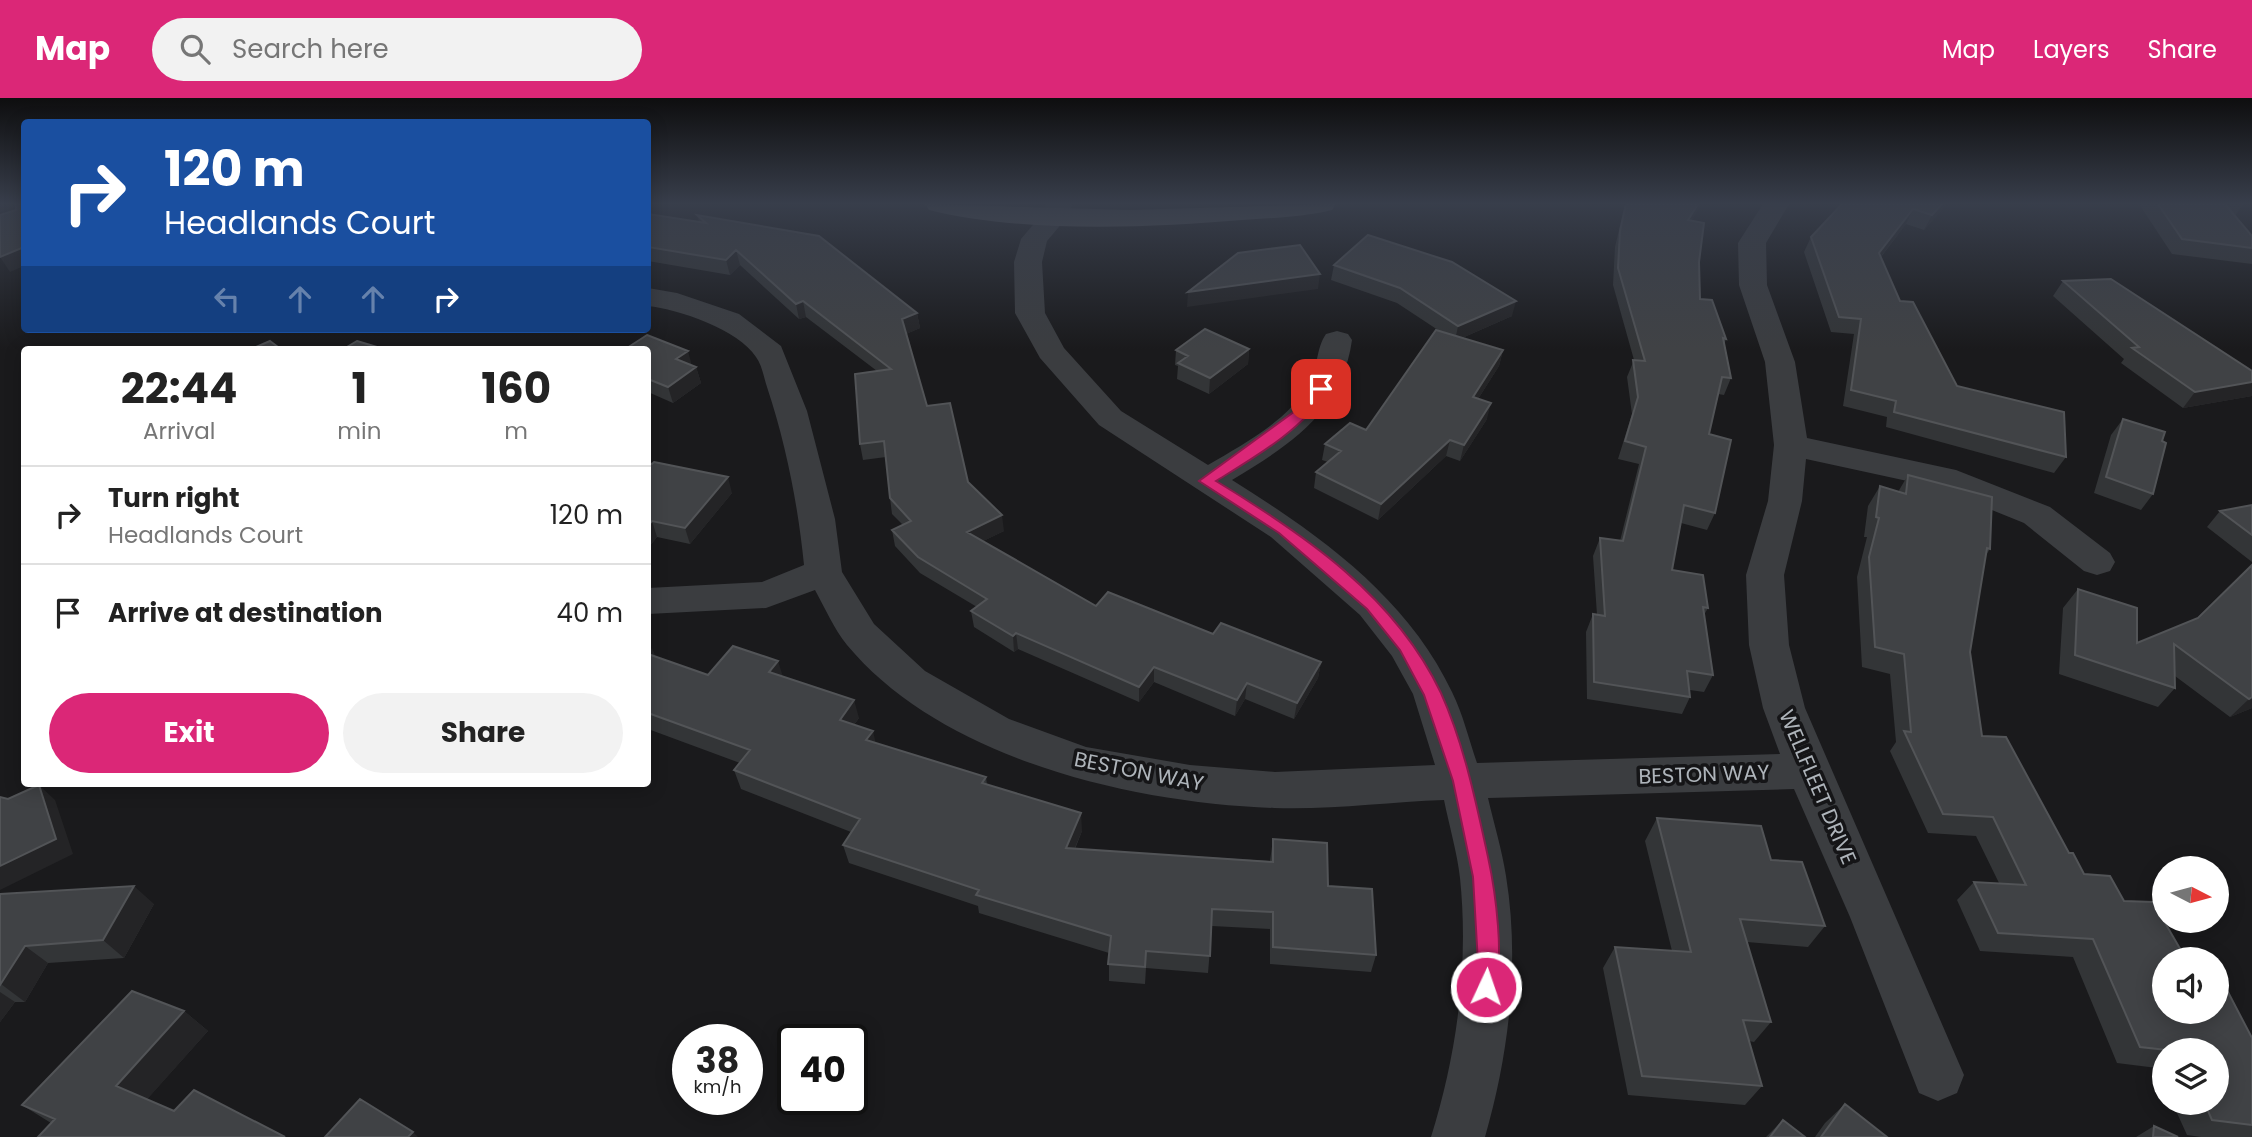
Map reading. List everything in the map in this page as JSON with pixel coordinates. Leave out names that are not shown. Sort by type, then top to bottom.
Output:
[{"type":"street","points":[[1031,252],[1028,262],[1030,313],[1051,352],[1110,418],[1284,529],[1373,605],[1406,646],[1433,694],[1462,781],[1483,877],[1488,963],[1475,1081],[1458,1137]]},
{"type":"street","name":"WELLFLEET DRIVE","points":[[1752,252],[1753,285],[1780,362],[1791,445],[1785,501],[1765,575],[1769,645],[1784,708],[1808,771],[1874,917],[1938,1075]]},
{"type":"street","name":"BESTON WAY","points":[[651,297],[667,299],[729,320],[770,352],[791,411],[817,519],[823,572],[860,634],[911,682],[994,731],[1084,764],[1191,783],[1275,790],[1462,781],[1808,771]]},
{"type":"street","points":[[1206,481],[1243,458],[1311,406],[1331,373],[1337,340]]},
{"type":"street","points":[[1791,445],[1944,478],[2037,515],[2097,562]]},
{"type":"street","points":[[651,601],[766,596],[823,572]]},
{"type":"building","points":[[681,252],[734,252],[726,260]]},
{"type":"building","points":[[739,252],[840,252],[917,313],[902,319],[927,406],[950,403],[968,482],[1002,515],[967,532],[1096,606],[1108,592],[1213,634],[1221,623],[1321,662],[1297,703],[1247,683],[1237,700],[1154,667],[1139,687],[1016,633],[1013,636],[971,611],[987,599],[918,557],[892,530],[911,521],[890,498],[884,441],[860,444],[855,374],[891,369],[803,301],[796,304]]},
{"type":"building","points":[[1305,252],[1320,274],[1188,292],[1238,253]]},
{"type":"building","points":[[1348,252],[1422,252],[1452,262],[1516,301],[1458,326],[1400,288],[1334,265]]},
{"type":"building","points":[[1619,252],[1700,252],[1700,299],[1712,300],[1726,339],[1723,338],[1731,378],[1722,377],[1709,434],[1731,440],[1715,513],[1684,505],[1672,570],[1703,575],[1708,608],[1703,607],[1713,675],[1687,671],[1690,697],[1594,682],[1593,614],[1605,616],[1600,538],[1623,541],[1646,447],[1625,441],[1638,397],[1633,360],[1645,361],[1618,268]]},
{"type":"building","points":[[1816,252],[1879,252],[1900,301],[1913,302],[1957,386],[2064,412],[2066,457],[1894,412],[1896,401],[1851,390],[1861,319],[1839,317]]},
{"type":"building","points":[[2111,279],[2252,371],[2252,382],[2195,392],[2132,348],[2139,347],[2063,281]]},
{"type":"building","points":[[1205,329],[1249,349],[1210,378],[1178,363],[1188,356],[1176,350]]},
{"type":"building","points":[[1436,330],[1503,350],[1473,397],[1491,403],[1464,445],[1450,440],[1381,504],[1316,472],[1341,451],[1325,444],[1350,423],[1366,430]]},
{"type":"building","points":[[647,335],[688,351],[676,359],[696,367],[668,387],[651,380],[651,346],[630,346]]},
{"type":"building","points":[[270,341],[277,346],[258,346]]},
{"type":"building","points":[[357,341],[374,346],[349,346]]},
{"type":"building","points":[[2123,419],[2165,432],[2162,441],[2166,443],[2153,494],[2106,477]]},
{"type":"building","points":[[654,462],[728,477],[685,528],[651,522]]},
{"type":"building","points":[[1908,475],[1992,497],[1990,549],[1987,548],[1970,652],[1982,736],[2006,737],[2069,853],[2073,853],[2084,874],[2110,876],[2124,901],[2152,902],[2152,933],[2171,933],[2179,947],[2152,947],[2152,1024],[2229,1024],[2229,994],[2252,1038],[2252,1125],[2212,1120],[2210,1115],[2229,1115],[2229,1038],[2152,1038],[2152,1048],[2140,1047],[2093,939],[1998,933],[1974,882],[2026,885],[1993,817],[1943,814],[1904,731],[1911,732],[1904,654],[1875,647],[1869,557],[1879,518],[1876,517],[1880,486],[1906,494]]},
{"type":"building","points":[[2252,505],[2252,535],[2220,511]]},
{"type":"building","points":[[2252,565],[2252,697],[2249,699],[2174,644],[2175,688],[2075,655],[2078,589],[2137,608],[2137,643],[2198,618]]},
{"type":"building","points":[[733,646],[778,661],[769,672],[854,700],[840,720],[873,731],[866,740],[986,777],[982,783],[1081,813],[1066,848],[1273,862],[1273,839],[1327,843],[1328,886],[1372,889],[1376,955],[1273,947],[1273,912],[1212,909],[1210,956],[1146,951],[1145,967],[1108,964],[1111,936],[976,895],[979,890],[843,845],[860,819],[734,770],[750,750],[651,714],[651,655],[708,675]]},
{"type":"building","points":[[40,787],[56,839],[0,866],[0,797],[8,799]]},
{"type":"building","points":[[1657,818],[1761,826],[1771,860],[1802,862],[1825,926],[1740,919],[1771,1022],[1743,1020],[1762,1086],[1642,1076],[1615,947],[1691,952]]},
{"type":"building","points":[[134,886],[103,940],[25,946],[0,985],[0,894]]},
{"type":"building","points":[[132,991],[184,1011],[116,1086],[174,1111],[194,1090],[285,1137],[38,1137],[55,1119],[22,1105]]},
{"type":"building","points":[[360,1099],[413,1132],[408,1137],[325,1137]]},
{"type":"building","points":[[1845,1104],[1887,1137],[1821,1137]]},
{"type":"building","points":[[1783,1120],[1805,1137],[1770,1137]]},
{"type":"building","points":[[2154,1126],[2178,1137],[2153,1137]]},
{"type":"route","points":[[1321,389],[1311,406],[1243,458],[1206,481],[1284,529],[1373,605],[1406,646],[1433,694],[1462,781],[1483,877],[1488,963],[1486,987]]}]
